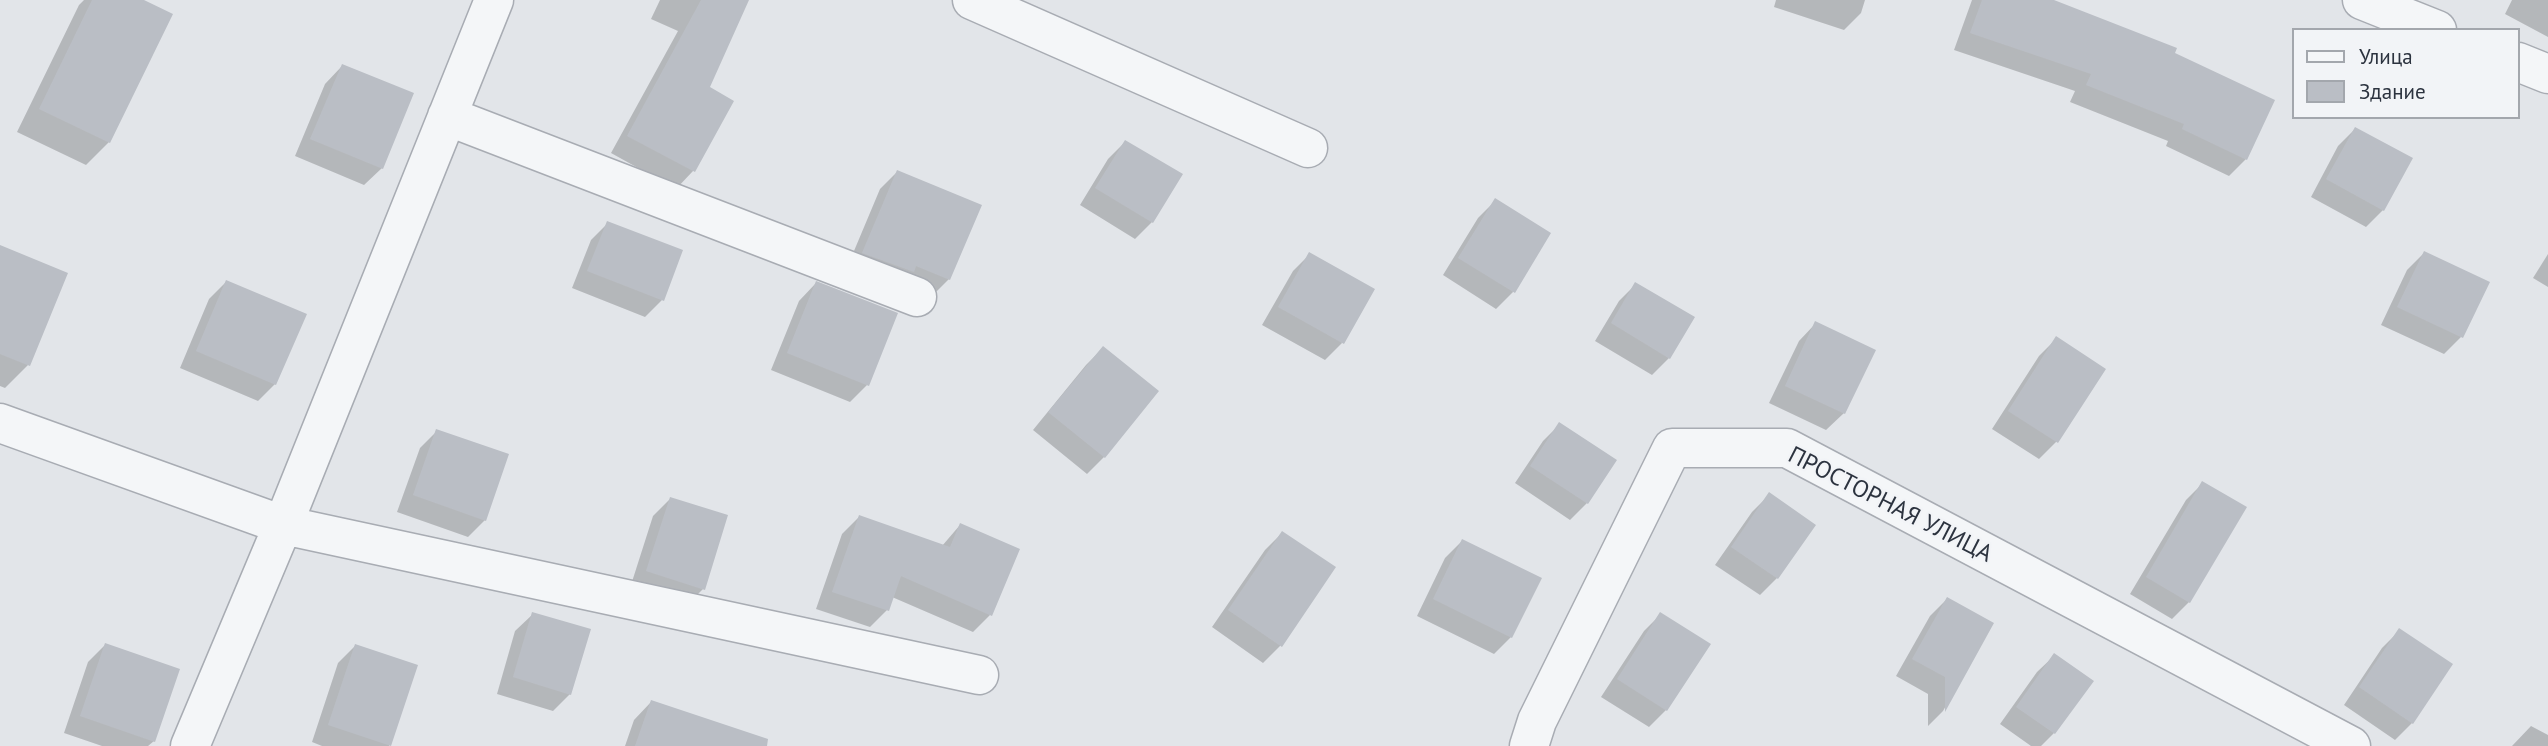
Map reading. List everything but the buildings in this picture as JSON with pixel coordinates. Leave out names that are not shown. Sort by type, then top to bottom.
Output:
[{"type":"street","points":[[190,746],[283,525],[494,0]]},
{"type":"street","points":[[972,0],[1308,148]]},
{"type":"street","points":[[2362,0],[2432,28]]},
{"type":"street","points":[[2520,63],[2548,74]]},
{"type":"street","points":[[447,116],[917,297]]},
{"type":"street","points":[[0,424],[283,525],[979,676]]},
{"type":"street","name":"ПРОСТОРНАЯ УЛИЦА","points":[[1529,746],[1537,721],[1672,448],[1787,448],[2351,746]]}]
